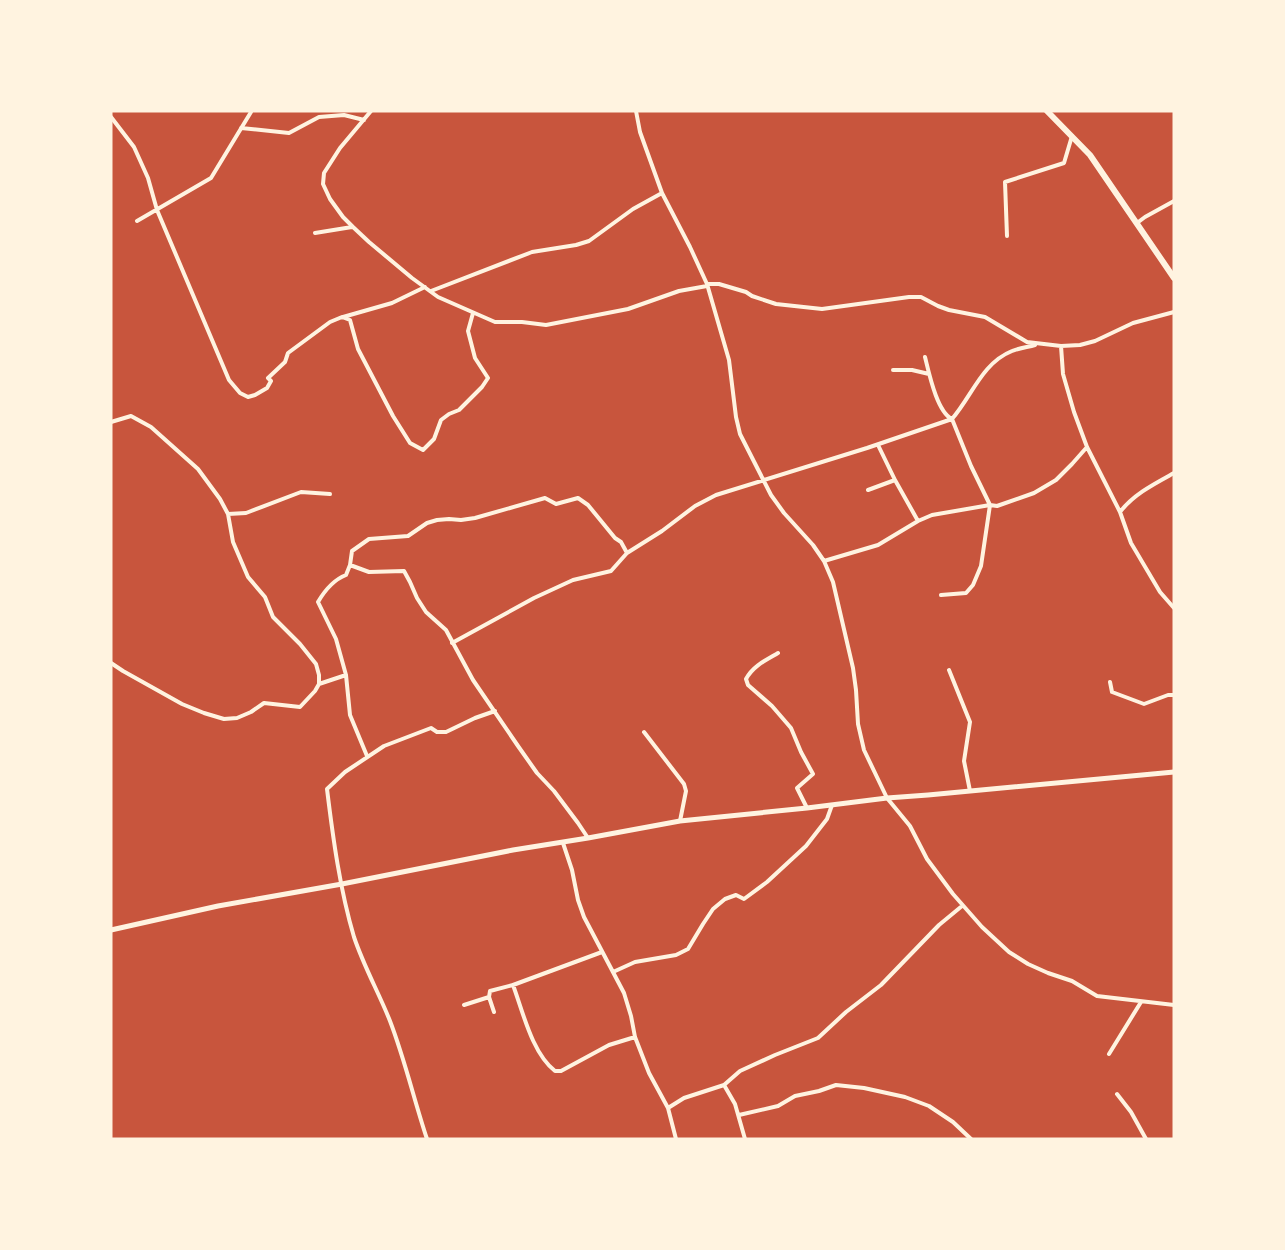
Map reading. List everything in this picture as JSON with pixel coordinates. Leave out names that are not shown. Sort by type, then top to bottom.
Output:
[{"type":"main road","points":[[1047,111],[1090,156],[1174,278]]},
{"type":"main road","points":[[111,930],[218,906],[680,821],[887,798],[1174,772]]},
{"type":"street","points":[[318,111],[319,117]]},
{"type":"street","points":[[371,111],[340,148],[324,172],[323,183],[330,199],[343,217],[369,242],[424,287],[438,297],[495,322],[546,325],[627,309],[679,291],[707,285],[719,285],[746,292],[776,304],[822,309],[921,297],[949,310],[985,317],[1027,342],[1061,346],[1095,341],[1133,323],[1174,312]]},
{"type":"street","points":[[636,111],[640,132],[662,193],[707,285],[729,360],[740,434],[771,495],[784,513],[813,544],[824,561],[833,582],[853,668],[858,724],[864,750],[887,798],[910,826],[927,859],[962,906],[1009,952],[1028,964],[1072,981],[1097,996],[1174,1005]]},
{"type":"street","points":[[137,220],[211,178],[251,112]]},
{"type":"street","points":[[241,128],[289,133],[319,117],[344,115],[364,120]]},
{"type":"street","points":[[111,117],[134,147],[148,178],[157,210],[229,380],[240,393],[248,397],[267,388],[271,381],[268,378],[285,362],[288,353],[330,322],[392,303],[424,287]]},
{"type":"street","points":[[1007,236],[1005,182],[1064,163],[1072,135]]},
{"type":"street","points":[[431,291],[532,252],[589,241],[633,209],[662,193]]},
{"type":"street","points":[[1137,223],[1174,201]]},
{"type":"street","points":[[315,233],[353,227]]},
{"type":"street","points":[[342,317],[350,320],[358,349],[393,416],[410,443],[423,450],[434,440],[441,420],[459,410],[488,378],[475,358],[468,331],[473,313]]},
{"type":"street","points":[[452,643],[564,584],[611,571],[627,553],[662,531],[695,506],[717,495],[878,445],[952,419],[985,369],[1011,351],[1039,344]]},
{"type":"street","points":[[1061,346],[1063,374],[1087,447],[1120,512],[1131,543],[1160,592],[1174,608]]},
{"type":"street","points":[[925,357],[938,400],[946,416],[952,419],[990,505],[981,566],[973,585],[966,593],[941,595]]},
{"type":"street","points":[[893,370],[912,370],[929,374]]},
{"type":"street","points":[[111,422],[131,416],[152,427],[198,469],[217,493],[228,514],[233,542],[248,577],[265,597],[273,617],[316,664],[319,684],[300,707],[264,703],[237,718],[224,719],[182,704],[111,663]]},
{"type":"street","points":[[878,445],[918,521]]},
{"type":"street","points":[[824,561],[879,545],[932,514],[990,505],[997,506],[1034,494],[1056,480],[1087,447]]},
{"type":"street","points":[[1120,512],[1127,503],[1143,491],[1174,473]]},
{"type":"street","points":[[868,490],[895,480]]},
{"type":"street","points":[[228,514],[246,513],[301,492],[330,495]]},
{"type":"street","points":[[367,756],[350,715],[346,675],[336,639],[318,602],[337,578],[346,575],[352,551],[369,539],[408,536],[437,520],[475,518],[545,498],[556,504],[578,498],[588,505],[615,538],[621,542],[627,553]]},
{"type":"street","points":[[350,565],[369,572],[404,571],[426,612],[446,630],[473,680],[537,773],[554,791],[588,838]]},
{"type":"street","points":[[778,653],[750,672],[746,679],[748,685],[772,706],[791,728],[813,774],[797,788],[807,808]]},
{"type":"street","points":[[949,670],[970,723],[964,761],[970,791]]},
{"type":"street","points":[[319,684],[346,675]]},
{"type":"street","points":[[1110,682],[1112,692],[1144,704],[1174,695]]},
{"type":"street","points":[[428,1139],[389,1019],[354,938],[342,884],[327,789],[345,772],[384,746],[431,728],[437,732],[446,732],[495,711]]},
{"type":"street","points":[[645,732],[684,784],[686,791],[680,821]]},
{"type":"street","points":[[613,972],[635,963],[675,955],[688,949],[713,909],[736,895],[744,899],[807,846],[827,819],[832,805]]},
{"type":"street","points":[[563,843],[584,916],[624,993],[634,1037],[649,1073],[668,1108],[676,1139]]},
{"type":"street","points":[[668,1108],[684,1098],[724,1085],[740,1071],[818,1038],[881,984],[939,925],[962,906]]},
{"type":"street","points":[[494,1012],[489,997],[490,991],[513,985],[603,952]]},
{"type":"street","points":[[513,985],[538,1050],[555,1071],[561,1071],[609,1045],[634,1037]]},
{"type":"street","points":[[464,1005],[489,997]]},
{"type":"street","points":[[1109,1054],[1141,1002]]},
{"type":"street","points":[[724,1085],[735,1104],[745,1139]]},
{"type":"street","points":[[739,1115],[778,1106],[795,1096],[836,1085],[864,1088],[905,1097],[929,1106],[953,1122],[971,1139]]},
{"type":"street","points":[[1117,1094],[1131,1112],[1146,1139]]}]
